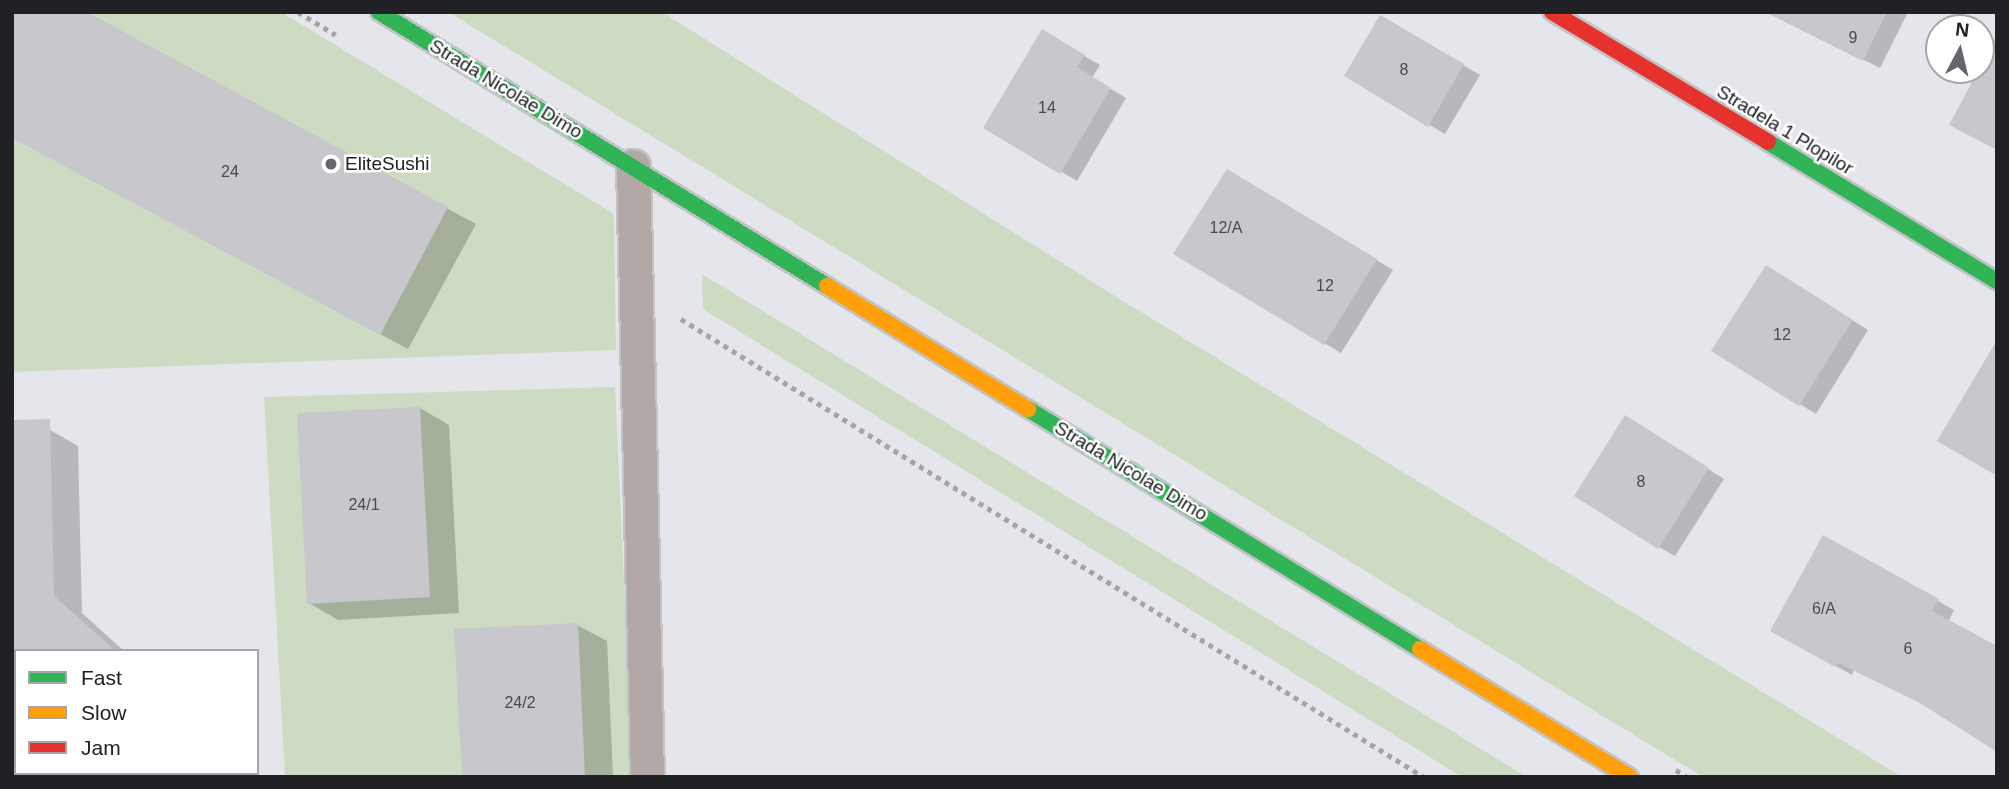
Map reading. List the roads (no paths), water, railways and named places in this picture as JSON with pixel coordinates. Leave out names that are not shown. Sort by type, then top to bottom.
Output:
[{"type":"street","name":"Strada Nicolae Dimo","points":[[379,12],[1630,777]]},
{"type":"street","name":"Stradela 1 Plopilor","points":[[1552,12],[1997,281]]},
{"type":"lane","points":[[633,166],[647,777]]},
{"type":"place","name":"EliteSushi","points":[[331,164]]}]
